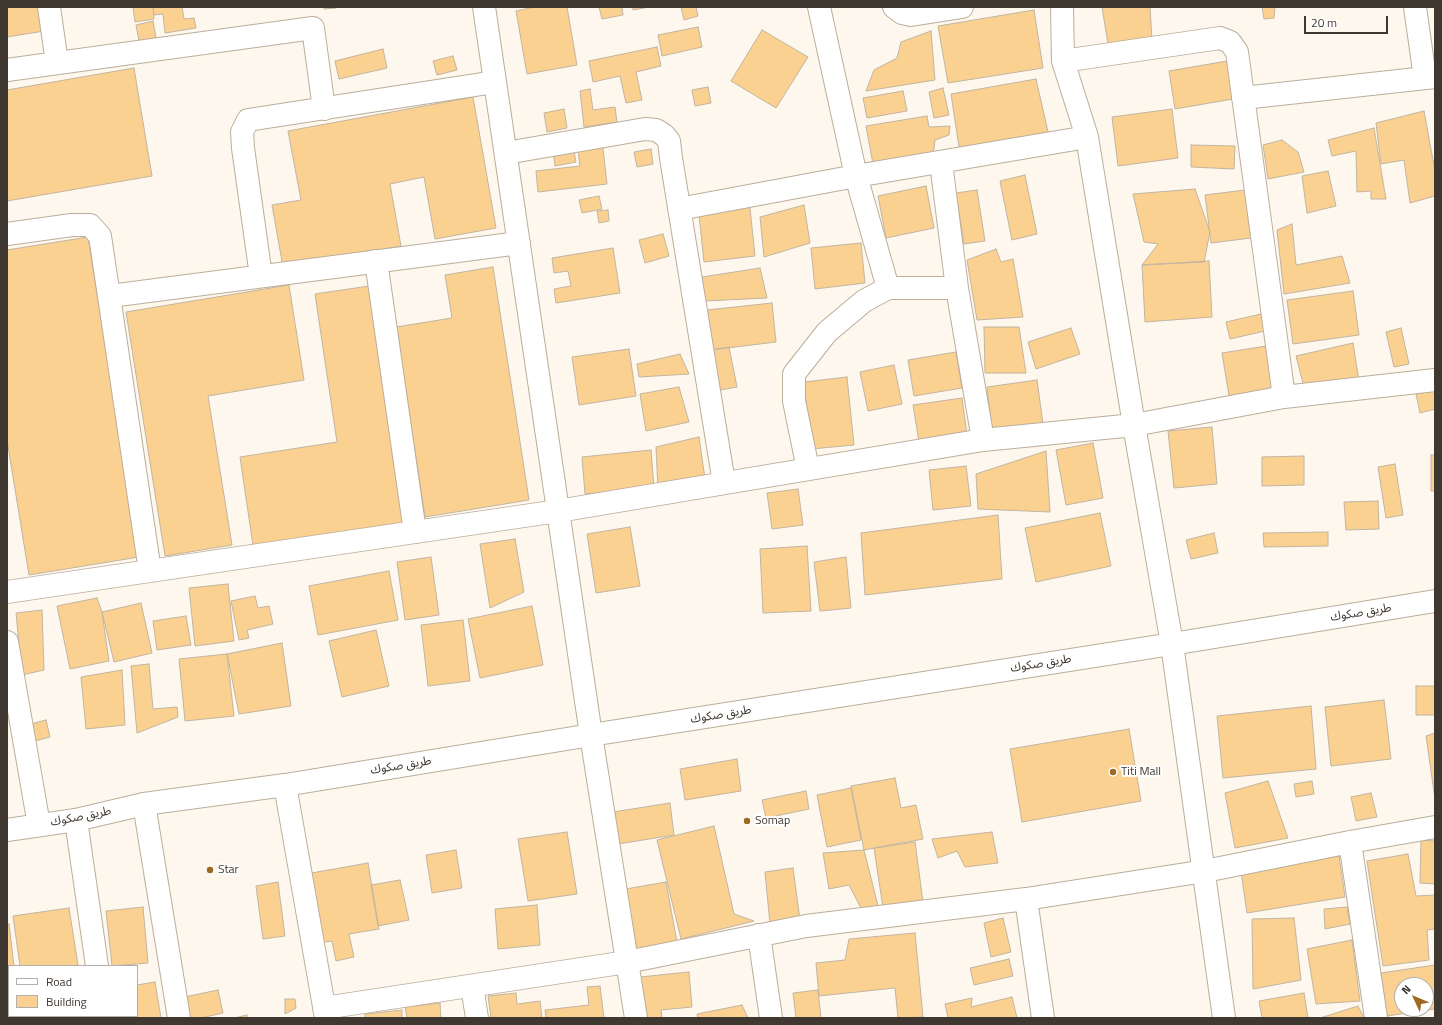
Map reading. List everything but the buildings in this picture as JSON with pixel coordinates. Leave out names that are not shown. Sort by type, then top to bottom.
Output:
[{"type":"street","points":[[49,7],[57,63]]},
{"type":"street","points":[[484,7],[591,735],[636,1018]]},
{"type":"street","points":[[819,7],[856,176],[888,288]]},
{"type":"street","points":[[894,7],[902,13],[911,15],[962,7]]},
{"type":"street","points":[[1062,7],[1063,61],[1087,137],[1134,425],[1172,644],[1205,871],[1224,1018]]},
{"type":"street","points":[[1243,98],[1430,78],[1415,7]]},
{"type":"street","points":[[7,70],[313,28],[324,109]]},
{"type":"street","points":[[1063,61],[1220,38],[1230,42],[1237,52],[1284,397]]},
{"type":"street","points":[[261,276],[243,148],[242,132],[248,120],[495,82]]},
{"type":"street","points":[[506,152],[645,130],[656,130],[664,135],[669,141],[670,158],[724,483]]},
{"type":"street","points":[[679,209],[856,176],[941,163],[1087,137]]},
{"type":"street","points":[[941,163],[957,288],[983,440]]},
{"type":"street","points":[[7,234],[72,224],[90,225],[100,236],[150,571]]},
{"type":"street","points":[[110,296],[519,243]]},
{"type":"street","points":[[376,261],[415,532]]},
{"type":"street","points":[[808,469],[794,401],[794,374],[827,332],[864,301],[888,288],[957,288]]},
{"type":"street","points":[[7,592],[558,511],[983,440],[1134,425],[1284,397],[1435,380]]},
{"type":"street","name":"طريق صكوك","points":[[7,830],[76,820],[144,804],[285,785],[1435,601]]},
{"type":"street","points":[[7,642],[39,825]]},
{"type":"street","points":[[285,785],[325,1013],[472,986],[627,962],[806,926],[1026,899],[1205,871],[1350,842],[1435,827]]},
{"type":"street","points":[[144,804],[179,1018]]},
{"type":"street","points":[[76,820],[97,965]]},
{"type":"street","points":[[1350,842],[1376,1018]]},
{"type":"street","points":[[1026,899],[1043,1018]]},
{"type":"street","points":[[759,935],[771,1018]]},
{"type":"street","points":[[472,986],[477,1018]]},
{"type":"place","name":"Titi Mall","points":[[1113,772]]},
{"type":"place","name":"Somap","points":[[747,821]]},
{"type":"place","name":"Star","points":[[210,870]]}]
